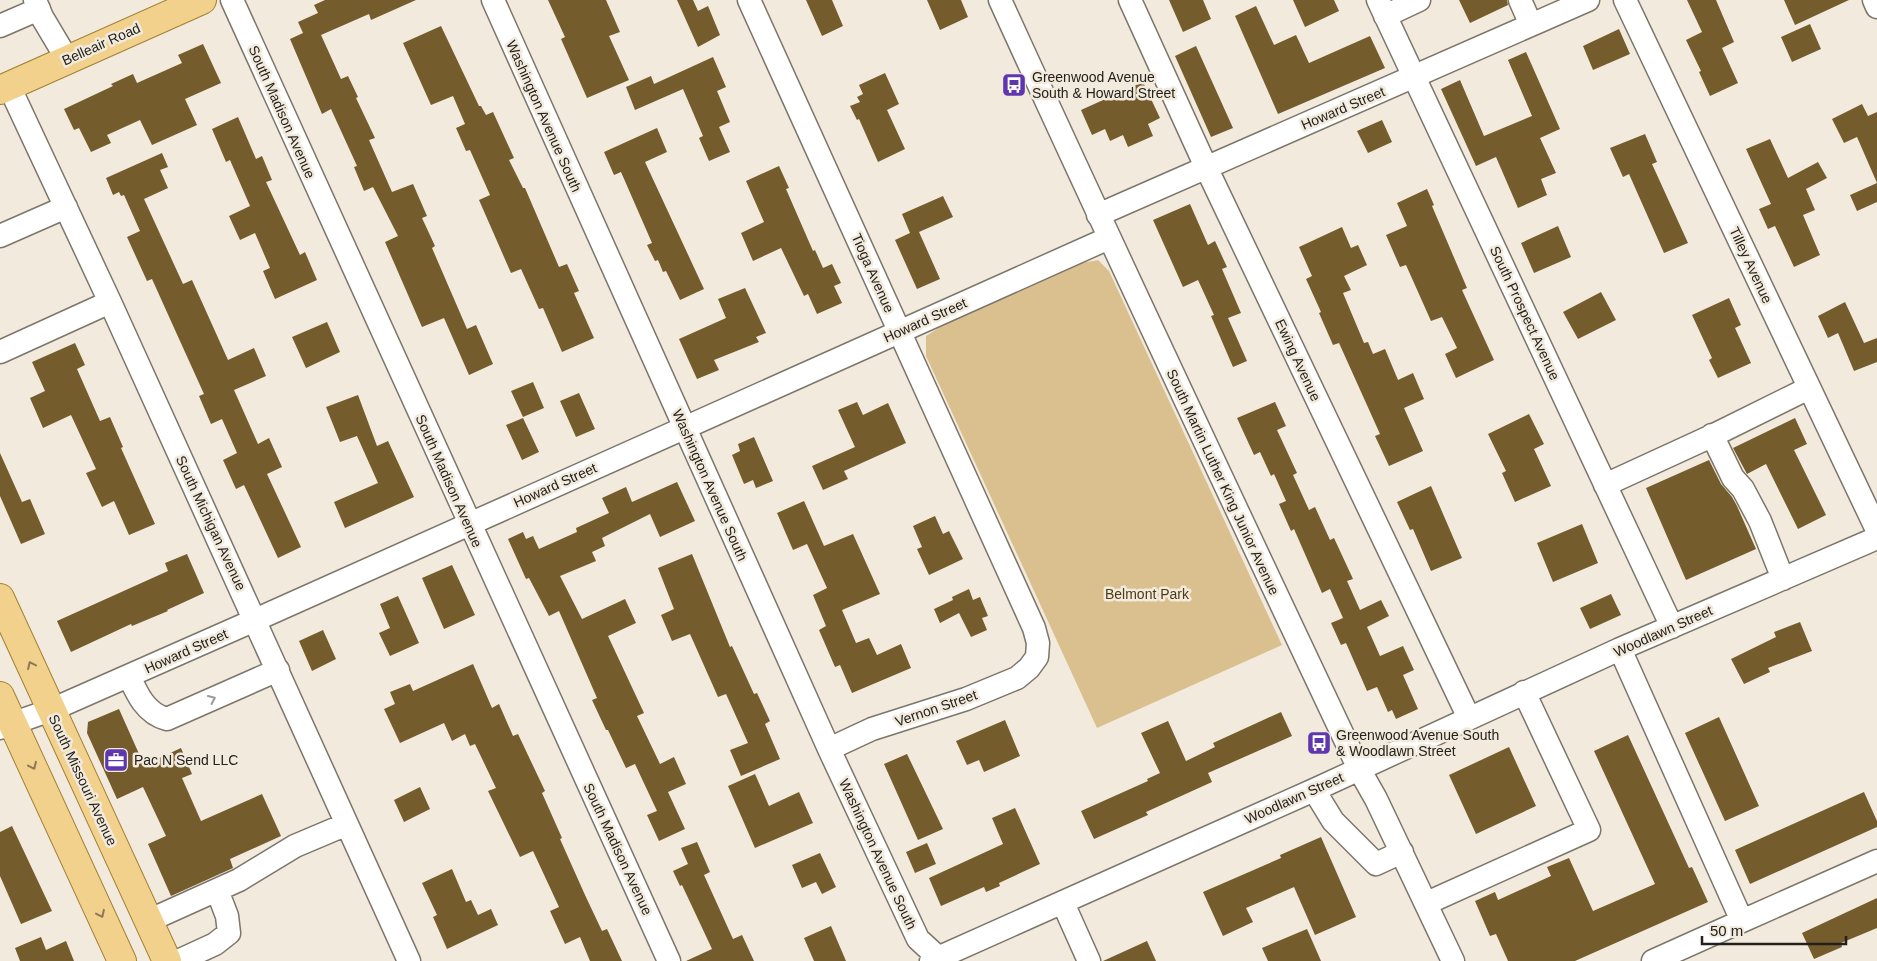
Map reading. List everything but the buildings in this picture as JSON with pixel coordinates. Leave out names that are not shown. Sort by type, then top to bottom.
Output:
[{"type":"main road","name":"Belleair Road","points":[[5,88],[202,0]]},
{"type":"main road","name":"South Missouri Avenue","points":[[0,598],[167,961]]},
{"type":"main road","points":[[0,696],[6,725],[122,961]]},
{"type":"street","name":"South Madison Avenue","points":[[232,0],[669,961]]},
{"type":"street","name":"Washington Avenue South","points":[[493,0],[829,749],[918,939],[937,960]]},
{"type":"street","name":"Tioga Avenue","points":[[750,0],[1034,628],[1038,644],[1037,657]]},
{"type":"street","name":"South Martin Luther King Junior Avenue","points":[[1000,0],[1098,215],[1359,769],[1376,798],[1454,961]]},
{"type":"street","name":"Ewing Avenue","points":[[1130,0],[1206,166],[1469,718]]},
{"type":"street","points":[[1381,8],[1419,0]]},
{"type":"street","points":[[1520,0],[1531,25]]},
{"type":"street","name":"Howard Street","points":[[1098,215],[1588,0]]},
{"type":"street","name":"Tilley Avenue","points":[[1625,0],[1877,530]]},
{"type":"street","points":[[1874,0],[1877,7]]},
{"type":"street","points":[[0,26],[37,5],[67,59]]},
{"type":"street","name":"South Prospect Avenue","points":[[1381,8],[1672,627]]},
{"type":"street","name":"South Michigan Avenue","points":[[5,88],[66,207],[110,302],[409,961]]},
{"type":"street","points":[[0,236],[66,207]]},
{"type":"street","name":"Howard Street","points":[[6,725],[51,710],[129,676],[1109,238]]},
{"type":"street","points":[[0,352],[110,302]]},
{"type":"street","points":[[1605,485],[1810,388]]},
{"type":"street","points":[[1712,435],[1733,478],[1744,489],[1760,521],[1783,579]]},
{"type":"street","name":"Woodlawn Street","points":[[937,960],[1314,790],[1524,692],[1877,538]]},
{"type":"street","points":[[1620,649],[1742,921]]},
{"type":"street","name":"Vernon Street","points":[[829,749],[872,729],[966,699],[1017,678],[1029,668],[1037,657]]},
{"type":"street","points":[[129,676],[142,701],[159,717],[167,719],[278,670]]},
{"type":"street","points":[[1427,903],[1589,830],[1524,692]]},
{"type":"street","points":[[1314,790],[1333,821],[1376,864],[1402,852]]},
{"type":"street","points":[[148,921],[239,880],[295,846],[347,824]]},
{"type":"street","points":[[1653,961],[1877,861]]},
{"type":"street","points":[[178,961],[215,944],[229,933],[227,916],[217,890]]},
{"type":"street","points":[[1063,903],[1089,961]]},
{"type":"green space","name":"Belmont Park","points":[[1098,260],[1109,271],[1282,645],[1097,728],[926,356],[926,336],[948,322],[1082,263]]},
{"type":"place","name":"Greenwood Avenue South & Howard Street","points":[[1014,85]]},
{"type":"place","name":"Greenwood Avenue South & Woodlawn Street","points":[[1319,743]]},
{"type":"place","name":"Pac N Send LLC","points":[[116,760]]}]
